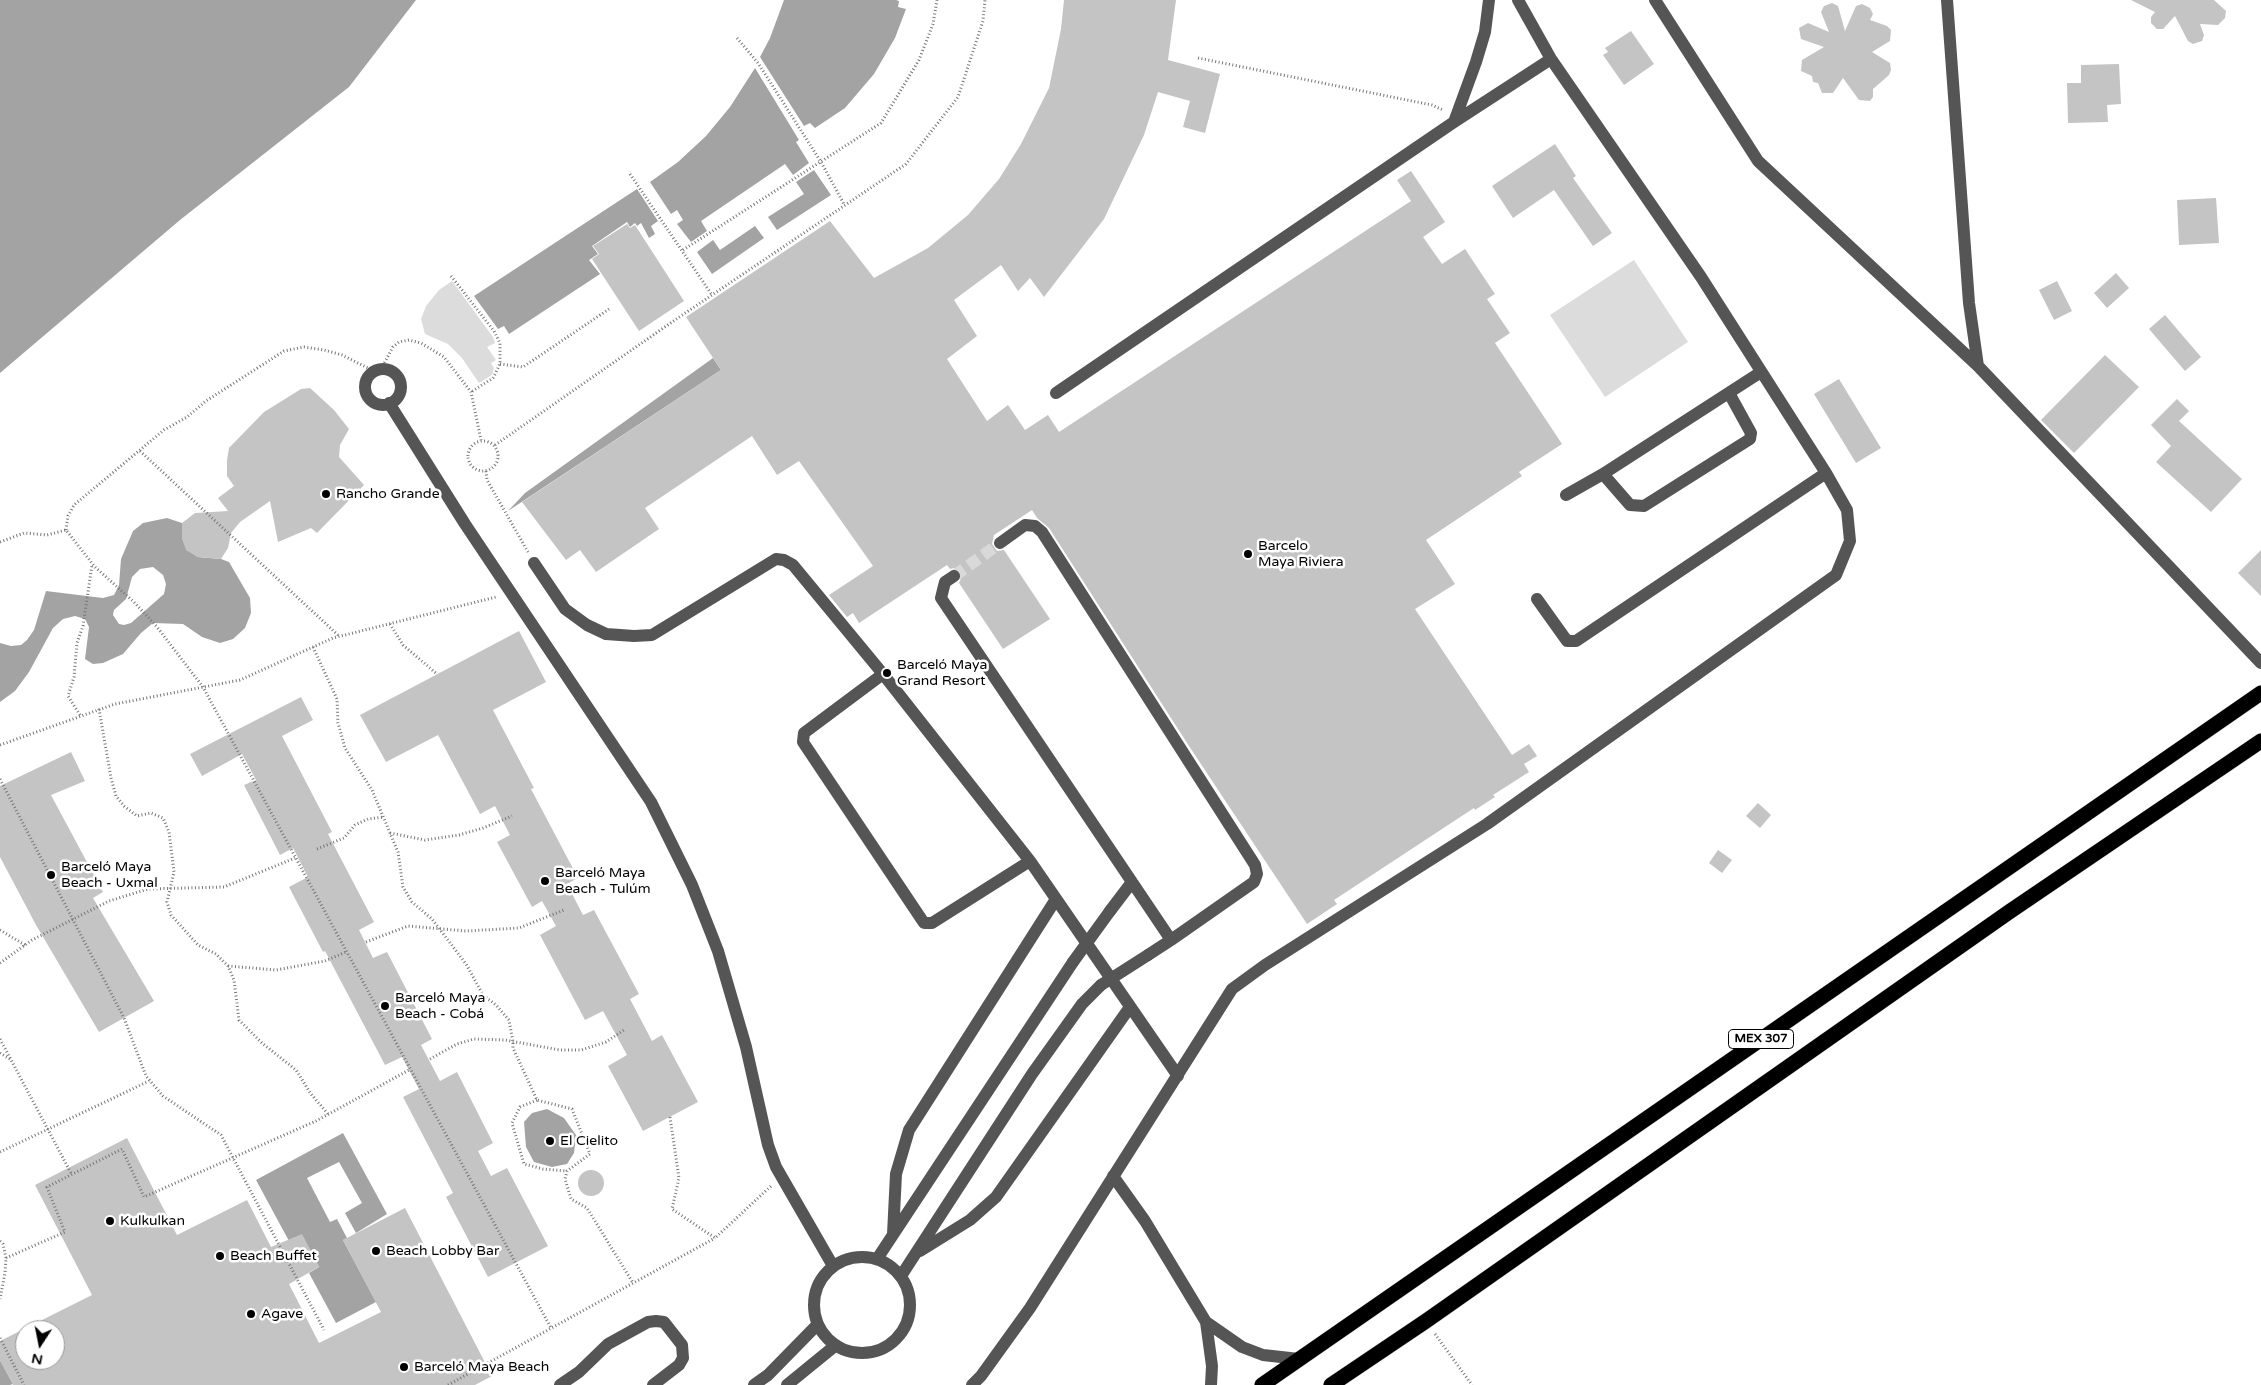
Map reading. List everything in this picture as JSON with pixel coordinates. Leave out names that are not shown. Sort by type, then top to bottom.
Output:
[{"type":"highway","name":"MEX 307","points":[[1262,1385],[2261,693]]},
{"type":"highway","name":"MEX 307","points":[[1331,1385],[1426,1322],[2009,912],[2261,741]]},
{"type":"street","points":[[1454,122],[1485,32],[1489,0]]},
{"type":"street","points":[[972,1385],[981,1376],[1030,1308],[1232,989],[1265,965],[1487,824],[1836,576],[1850,541],[1847,510],[1826,473],[1701,277],[1551,59],[1518,0]]},
{"type":"street","points":[[1655,0],[1758,161],[1978,366],[2261,663]]},
{"type":"street","points":[[1947,0],[1969,302],[1978,366]]},
{"type":"street","points":[[1056,393],[1454,122],[1551,59]]},
{"type":"street","points":[[378,370],[393,372],[401,382],[399,395],[389,403],[376,403],[367,394],[366,381],[378,370]]},
{"type":"street","points":[[1566,495],[1603,474],[1761,372]]},
{"type":"street","points":[[1603,474],[1630,505],[1644,506],[1750,439],[1751,433],[1729,393]]},
{"type":"street","points":[[389,403],[465,524],[651,802],[692,885],[718,951],[746,1046],[768,1145],[781,1177],[833,1266]]},
{"type":"street","points":[[1537,599],[1566,642],[1576,641],[1826,473]]},
{"type":"street","points":[[901,1276],[1032,1074],[1082,1004],[1101,985],[1148,956],[1254,882],[1257,874],[1255,865],[1042,532],[1035,526],[1025,525],[1000,543]]},
{"type":"street","points":[[534,563],[565,609],[587,625],[606,634],[634,636],[652,635],[776,559],[784,560],[793,565],[883,674],[1030,861],[1178,1076]]},
{"type":"street","points":[[954,576],[945,582],[941,598],[1171,940]]},
{"type":"street","points":[[883,674],[804,733],[803,742],[924,923],[932,923],[1030,861]]},
{"type":"street","points":[[877,1259],[1073,962],[1132,882]]},
{"type":"street","points":[[894,1234],[896,1174],[909,1130],[1056,898]]},
{"type":"street","points":[[916,1254],[970,1220],[996,1197],[1130,1007]]},
{"type":"street","points":[[1114,1176],[1145,1221],[1206,1322],[1212,1366],[1211,1385]]},
{"type":"street","points":[[854,1257],[877,1259],[888,1264],[901,1276],[908,1291],[910,1314],[900,1335],[881,1349],[858,1353],[836,1346],[827,1338],[818,1324],[813,1306],[818,1284],[833,1266],[854,1257]]},
{"type":"street","points":[[560,1385],[579,1372],[608,1344],[648,1322],[656,1321],[664,1322],[682,1345],[683,1358],[679,1365],[653,1385]]},
{"type":"street","points":[[1206,1322],[1242,1347],[1263,1354],[1299,1359]]},
{"type":"street","points":[[754,1385],[768,1375],[818,1324]]},
{"type":"street","points":[[787,1385],[836,1346]]},
{"type":"path","points":[[683,250],[881,123],[919,60],[933,24],[937,0]]},
{"type":"path","points":[[495,445],[844,204],[906,164],[958,97],[983,22],[985,0]]},
{"type":"path","points":[[737,38],[758,63],[821,162],[844,204]]},
{"type":"path","points":[[1198,58],[1432,105],[1443,110],[1454,122]]},
{"type":"path","points":[[630,174],[712,295]]},
{"type":"path","points":[[450,276],[494,331],[500,343],[500,364],[493,378],[471,392]]},
{"type":"path","points":[[500,364],[523,367],[609,309]]},
{"type":"path","points":[[481,440],[471,392],[444,357],[421,343],[409,340],[399,342],[387,354],[378,370],[342,355],[324,350],[304,347],[284,351],[206,401],[140,451],[74,505],[68,516],[66,530],[93,564],[134,602],[157,627],[203,687],[551,1328]]},
{"type":"path","points":[[481,440],[495,445],[498,450],[497,464],[486,471],[473,468],[468,455],[474,443],[481,440]]},
{"type":"path","points":[[140,451],[340,636]]},
{"type":"path","points":[[486,471],[487,480],[534,563]]},
{"type":"path","points":[[0,542],[24,533],[47,535],[66,530]]},
{"type":"path","points":[[80,715],[68,696],[74,677],[77,643],[82,626],[93,564]]},
{"type":"path","points":[[0,745],[99,709],[240,680],[340,636],[512,593]]},
{"type":"path","points":[[390,624],[402,645],[437,674]]},
{"type":"path","points":[[313,647],[337,699],[338,723],[345,748],[372,790],[398,852],[403,887],[412,902],[432,919],[466,964],[484,995],[496,1005],[508,1020],[514,1042],[512,1048],[537,1100]]},
{"type":"path","points":[[99,709],[116,796],[124,806],[137,816],[151,813],[163,818],[169,832],[174,872],[167,902],[171,915],[198,944],[216,954],[228,966],[234,980],[239,1020],[262,1043],[296,1070],[311,1094],[328,1114]]},
{"type":"path","points":[[0,779],[124,1018],[146,1076],[162,1096],[221,1135],[324,1330]]},
{"type":"path","points":[[390,832],[425,840],[475,831],[512,816]]},
{"type":"path","points":[[317,849],[344,838],[355,825],[368,819],[384,817]]},
{"type":"path","points":[[0,963],[25,945],[109,901],[148,888],[224,887],[295,858]]},
{"type":"path","points":[[366,942],[408,926],[466,931],[519,928],[564,910]]},
{"type":"path","points":[[0,930],[25,945]]},
{"type":"path","points":[[228,966],[276,970],[325,961],[346,952]]},
{"type":"path","points":[[430,1059],[457,1044],[474,1039],[514,1042],[560,1050],[581,1050],[606,1042],[624,1030]]},
{"type":"path","points":[[0,1039],[72,1175]]},
{"type":"path","points":[[0,1053],[11,1060]]},
{"type":"path","points":[[6,1258],[65,1232],[47,1187],[122,1149],[144,1197],[328,1114],[409,1070]]},
{"type":"path","points":[[0,1152],[149,1080]]},
{"type":"path","points":[[567,1171],[543,1169],[524,1164],[512,1123],[520,1107],[537,1100],[572,1109],[590,1154],[567,1171],[565,1179],[571,1199],[587,1208],[632,1284]]},
{"type":"path","points":[[670,1117],[679,1178],[672,1209],[715,1238]]},
{"type":"path","points":[[448,1385],[715,1238],[781,1177]]},
{"type":"path","points":[[0,1241],[3,1244],[6,1258],[0,1299]]},
{"type":"path","points":[[1426,1322],[1472,1385]]},
{"type":"path","points":[[0,1338],[24,1385]]},
{"type":"shaded area","points":[[0,0],[416,0],[349,87],[180,220],[0,373]]},
{"type":"shaded area","points":[[784,0],[896,0],[899,1],[898,7],[906,9],[895,38],[874,74],[845,108],[815,128],[810,123],[804,126],[760,57],[770,38]]},
{"type":"shaded area","points":[[755,68],[799,140],[796,142],[809,163],[793,175],[785,164],[701,221],[707,231],[691,242],[677,224],[683,220],[677,210],[671,214],[650,182],[678,162],[706,136],[730,107]]},
{"type":"shaded area","points":[[814,170],[831,195],[777,230],[768,217],[804,194],[796,182]]},
{"type":"shaded area","points":[[637,189],[658,221],[651,226],[655,234],[649,238],[641,223],[637,226],[635,223],[630,227],[627,222],[592,246],[598,254],[589,260],[600,274],[509,334],[504,326],[498,329],[474,296]]},
{"type":"shaded area","points":[[755,226],[764,238],[712,274],[697,252],[713,240],[720,250]]},
{"type":"shaded area","points":[[1634,260],[1688,342],[1605,397],[1550,315]]},
{"type":"shaded area","points":[[452,281],[493,337],[495,343],[487,347],[496,360],[491,363],[494,368],[492,375],[479,383],[462,358],[448,344],[425,334],[421,319],[426,306],[439,290]]},
{"type":"shaded area","points":[[713,358],[721,370],[508,511],[525,493]]},
{"type":"shaded area","points":[[167,518],[182,523],[182,538],[187,550],[198,557],[221,559],[229,562],[250,598],[251,613],[245,628],[233,639],[220,643],[202,637],[183,624],[153,623],[141,633],[123,654],[103,663],[93,664],[85,659],[89,627],[85,619],[75,616],[63,619],[53,628],[29,672],[15,691],[0,702],[0,643],[11,646],[21,645],[27,640],[34,630],[46,591],[103,598],[114,595],[119,585],[121,559],[133,531],[143,523]],"holes":[[[153,567],[163,575],[166,584],[164,594],[131,623],[119,624],[113,615],[114,610],[126,599],[132,577],[140,569]]]},
{"type":"shaded area","name":"El Cielito","points":[[547,1109],[564,1118],[576,1135],[574,1153],[567,1164],[552,1167],[534,1162],[526,1147],[524,1122],[532,1113]]},
{"type":"shaded area","points":[[343,1133],[387,1214],[356,1233],[345,1213],[362,1203],[339,1162],[307,1178],[330,1222],[337,1219],[347,1238],[343,1240],[376,1302],[336,1323],[309,1273],[319,1267],[302,1235],[289,1241],[256,1180]]},
{"type":"shaded area","points":[[0,1360],[13,1384],[0,1385]]},
{"type":"building","name":"Barcelo Maya Riviera","points":[[1064,0],[1176,0],[1168,60],[1220,74],[1205,133],[1183,127],[1190,101],[1158,92],[1144,135],[1104,219],[1044,297],[1030,278],[1018,291],[1001,265],[954,300],[977,336],[947,359],[987,421],[1008,405],[1025,430],[1048,415],[1059,432],[1411,201],[1397,180],[1411,171],[1445,222],[1423,237],[1442,264],[1465,249],[1495,294],[1487,299],[1510,333],[1495,343],[1562,444],[1519,472],[1522,476],[1426,540],[1455,584],[1415,609],[1512,755],[1529,744],[1537,756],[1524,764],[1529,772],[1493,795],[1495,797],[1475,810],[1474,808],[1334,900],[1337,904],[1307,924],[1187,743],[1049,528],[1037,518],[1032,510],[994,535],[992,544],[997,551],[1004,550],[1050,619],[1003,649],[959,583],[962,576],[960,571],[954,568],[950,569],[947,565],[859,623],[853,613],[847,617],[829,595],[873,566],[799,461],[777,475],[752,436],[645,508],[659,529],[596,572],[580,550],[566,560],[522,502],[721,370],[686,317],[830,221],[874,278],[928,248],[968,215],[999,179],[1021,144],[1049,88],[1061,29]]},
{"type":"building","points":[[2131,0],[2214,0],[2226,11],[2225,18],[2218,25],[2200,24],[2204,35],[2202,41],[2193,44],[2188,41],[2175,16],[2163,29],[2157,29],[2151,23],[2151,17],[2155,12]]},
{"type":"building","points":[[1832,3],[1838,6],[1845,31],[1856,6],[1862,4],[1870,8],[1873,14],[1870,20],[1887,26],[1891,30],[1890,41],[1872,52],[1890,63],[1891,70],[1889,75],[1873,89],[1873,97],[1870,101],[1859,100],[1843,78],[1833,93],[1822,93],[1818,83],[1813,82],[1812,76],[1801,71],[1802,60],[1824,47],[1801,39],[1799,28],[1808,23],[1829,32],[1821,12],[1824,6]]},
{"type":"building","points":[[1631,31],[1654,64],[1624,85],[1603,55],[1608,52],[1605,48]]},
{"type":"building","points":[[2119,64],[2121,104],[2107,105],[2108,122],[2068,123],[2067,83],[2081,83],[2081,65]]},
{"type":"building","points":[[1555,144],[1576,176],[1573,178],[1612,233],[1593,246],[1554,190],[1513,218],[1492,186]]},
{"type":"building","points":[[2216,198],[2219,243],[2179,245],[2177,200]]},
{"type":"building","points":[[627,224],[630,228],[635,225],[684,301],[639,331],[592,259],[599,254],[593,246]]},
{"type":"building","points":[[2116,273],[2129,288],[2107,308],[2094,293]]},
{"type":"building","points":[[2057,281],[2072,311],[2054,320],[2039,290]]},
{"type":"building","points":[[2165,315],[2201,357],[2185,371],[2149,329]]},
{"type":"building","points":[[2105,355],[2139,387],[2074,453],[2041,420]]},
{"type":"building","points":[[1839,379],[1881,448],[1856,463],[1814,394]]},
{"type":"building","points":[[310,388],[334,410],[349,429],[340,445],[339,457],[364,485],[317,533],[311,528],[278,542],[270,501],[240,522],[231,533],[228,548],[221,559],[198,557],[186,550],[182,538],[182,523],[195,513],[228,511],[218,498],[234,486],[227,476],[229,448],[264,412],[301,389]]},
{"type":"building","points":[[2177,399],[2189,411],[2179,421],[2242,479],[2211,512],[2156,462],[2171,446],[2151,425]]},
{"type":"building","points":[[2261,550],[2261,596],[2238,573]]},
{"type":"building","name":"Barceló Maya Beach - Tulúm","points":[[519,631],[546,682],[493,710],[534,788],[531,789],[578,878],[567,884],[583,915],[594,910],[639,994],[630,999],[652,1041],[662,1035],[698,1102],[643,1131],[608,1066],[627,1055],[603,1011],[585,1020],[540,935],[556,926],[542,901],[532,907],[497,842],[510,835],[495,806],[480,814],[438,735],[386,762],[360,715]]},
{"type":"building","name":"Barceló Maya Beach - Cobá","points":[[301,697],[313,720],[282,736],[332,832],[328,834],[374,922],[359,930],[373,958],[387,952],[432,1039],[421,1045],[440,1081],[457,1072],[493,1143],[478,1151],[491,1176],[507,1168],[548,1246],[488,1277],[446,1197],[453,1193],[403,1097],[419,1089],[402,1057],[385,1065],[325,951],[323,952],[289,887],[308,877],[293,848],[280,855],[244,785],[256,780],[242,754],[202,776],[190,754]]},
{"type":"building","name":"Barceló Maya Beach - Uxmal","points":[[71,752],[85,781],[51,795],[103,892],[93,898],[154,1001],[99,1032],[36,925],[0,857],[0,786]]},
{"type":"building","points":[[1758,803],[1771,815],[1760,828],[1746,816]]},
{"type":"building","points":[[1718,850],[1732,860],[1722,873],[1709,863]]},
{"type":"building","points":[[127,1138],[177,1235],[247,1200],[271,1247],[302,1234],[319,1267],[289,1284],[319,1343],[381,1312],[343,1240],[405,1208],[492,1376],[475,1385],[13,1385],[0,1360],[0,1341],[15,1334],[15,1370],[65,1370],[65,1320],[42,1320],[92,1295],[35,1185]]},
{"type":"building","points":[[591,1170],[600,1174],[604,1183],[600,1192],[591,1196],[582,1192],[578,1183],[582,1174]]},
{"type":"tunnel","points":[[954,576],[1000,543]]},
{"type":"place","name":"Rancho Grande","points":[[326,494]]},
{"type":"place","name":"Barcelo Maya Riviera","points":[[1248,554]]},
{"type":"place","name":"Barceló Maya Grand Resort","points":[[887,673]]},
{"type":"place","name":"Barceló Maya Beach - Uxmal","points":[[51,875]]},
{"type":"place","name":"Barceló Maya Beach - Tulúm","points":[[545,881]]},
{"type":"place","name":"Barceló Maya Beach - Cobá","points":[[385,1006]]},
{"type":"place","name":"El Cielito","points":[[550,1141]]},
{"type":"place","name":"Kulkulkan","points":[[110,1221]]},
{"type":"place","name":"Beach Lobby Bar","points":[[376,1251]]},
{"type":"place","name":"Beach Buffet","points":[[220,1256]]},
{"type":"place","name":"Agave","points":[[251,1314]]},
{"type":"place","name":"Barceló Maya Beach","points":[[404,1367]]}]
